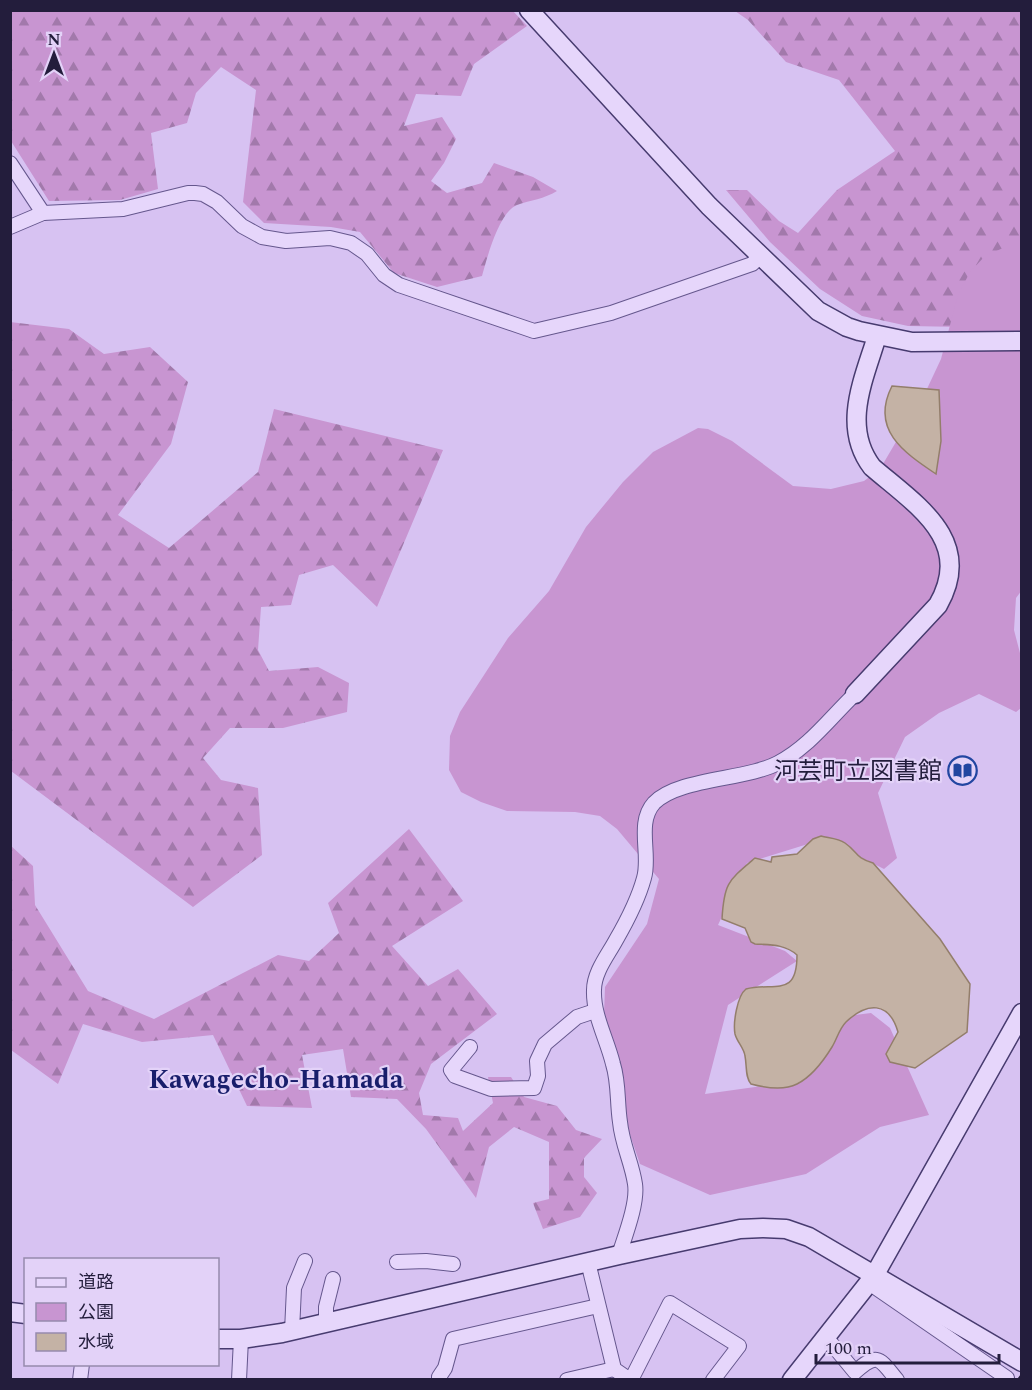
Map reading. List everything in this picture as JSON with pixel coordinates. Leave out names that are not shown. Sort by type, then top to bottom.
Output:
[{"type":"street","points":[[529,10],[701,198],[818,311],[847,327],[877,336],[912,342],[1022,341]]},
{"type":"street","points":[[10,163],[43,213]]},
{"type":"street","points":[[10,227],[43,213],[123,209],[188,193],[203,194],[224,207],[242,226],[262,237],[286,241],[330,238],[351,243],[362,249],[384,275],[399,285],[534,331],[611,313],[752,264],[762,255]]},
{"type":"street","points":[[619,1255],[635,1195],[635,1184],[621,1135],[615,1067],[595,1011],[595,982],[637,899],[645,876],[645,822],[649,811],[654,803],[672,791],[760,770],[777,764],[800,750],[938,605],[951,574],[951,560],[941,532],[872,467],[866,459],[857,436],[858,404],[877,336]]},
{"type":"street","points":[[470,1047],[451,1070],[455,1076],[491,1089],[534,1088],[538,1076],[537,1061],[545,1044],[577,1017],[595,1011]]},
{"type":"street","points":[[792,1380],[872,1280],[1022,1013]]},
{"type":"street","points":[[219,1339],[242,1339],[292,1331],[740,1229],[786,1229],[809,1237],[1007,1378]]},
{"type":"street","points":[[292,1331],[294,1288],[305,1261]]},
{"type":"street","points":[[397,1262],[426,1261],[453,1264]]},
{"type":"street","points":[[588,1262],[615,1369],[630,1380],[670,1303],[739,1346],[713,1380]]},
{"type":"street","points":[[326,1323],[326,1307],[333,1279]]},
{"type":"street","points":[[872,1280],[911,1296],[1022,1362]]},
{"type":"street","points":[[441,1380],[440,1377],[445,1368],[453,1339],[598,1306]]},
{"type":"street","points":[[826,1337],[857,1376],[869,1360],[877,1359],[897,1380]]},
{"type":"street","points":[[240,1380],[242,1339]]},
{"type":"street","points":[[567,1380],[615,1369]]},
{"type":"green space","points":[[11,11],[513,11],[527,26],[474,64],[461,96],[416,94],[404,126],[442,117],[456,139],[444,163],[431,181],[447,193],[482,183],[494,163],[533,177],[557,191],[511,209],[499,226],[482,276],[437,287],[394,273],[360,232],[331,227],[264,223],[243,202],[256,90],[221,67],[196,93],[187,123],[151,133],[158,189],[120,200],[49,201],[11,141]]},
{"type":"green space","points":[[735,11],[1021,11],[1021,328],[908,326],[862,316],[820,289],[770,242],[726,190],[747,190],[779,221],[798,233],[837,190],[895,151],[839,80],[786,62],[748,20]]},
{"type":"green space","points":[[1003,248],[1021,248],[1022,590],[1016,598],[1014,630],[1021,657],[1021,708],[1016,712],[979,694],[939,713],[905,737],[878,793],[897,858],[884,869],[824,839],[747,863],[718,925],[785,951],[797,961],[728,1005],[705,1094],[805,1080],[847,1016],[871,1013],[890,1028],[929,1115],[880,1127],[806,1174],[710,1195],[640,1164],[603,1043],[605,987],[647,924],[659,879],[617,829],[600,816],[575,812],[507,811],[461,792],[449,770],[450,736],[460,712],[508,638],[549,591],[586,527],[623,482],[653,452],[698,428],[708,429],[732,441],[793,486],[831,489],[864,481],[880,469],[926,391],[941,359],[958,295],[970,272],[985,256]]},
{"type":"green space","points":[[10,322],[69,329],[104,354],[150,347],[188,382],[171,444],[118,515],[169,548],[258,472],[274,409],[443,450],[377,607],[333,565],[299,575],[291,605],[261,607],[258,650],[269,671],[318,667],[349,683],[347,712],[283,728],[230,728],[203,758],[221,780],[258,788],[262,855],[193,907],[11,771]]},
{"type":"green space","points":[[409,829],[463,901],[392,946],[428,986],[458,969],[497,1014],[431,1064],[419,1093],[423,1115],[458,1118],[463,1131],[493,1103],[488,1077],[511,1077],[524,1097],[557,1106],[576,1130],[602,1139],[584,1158],[584,1177],[597,1193],[580,1217],[543,1229],[533,1203],[549,1199],[549,1142],[514,1127],[489,1147],[476,1198],[426,1129],[397,1099],[351,1097],[343,1049],[302,1055],[312,1108],[247,1106],[213,1035],[142,1042],[83,1024],[58,1084],[11,1050],[10,845],[33,866],[35,905],[88,991],[154,1019],[278,955],[309,961],[339,933],[328,903]]},
{"type":"water","points":[[892,386],[939,390],[941,441],[936,474],[912,457],[893,438],[885,415],[886,401]]},
{"type":"water","points":[[821,836],[842,841],[860,857],[873,863],[940,939],[970,984],[967,1032],[915,1068],[890,1062],[886,1054],[898,1032],[894,1022],[883,1010],[869,1008],[854,1015],[846,1022],[825,1057],[802,1081],[780,1088],[751,1084],[747,1075],[744,1053],[735,1034],[738,1003],[746,989],[775,987],[789,983],[796,969],[797,955],[782,947],[755,944],[751,942],[745,928],[722,919],[726,890],[733,878],[755,858],[771,862],[772,857],[797,854],[813,839]]},
{"type":"railway","points":[[1019,1380],[1022,1376]]},
{"type":"place","name":"河芸町立図書館","points":[[963,771]]},
{"type":"district","name":"Kawagecho-Hamada","points":[[276,1079]]}]
